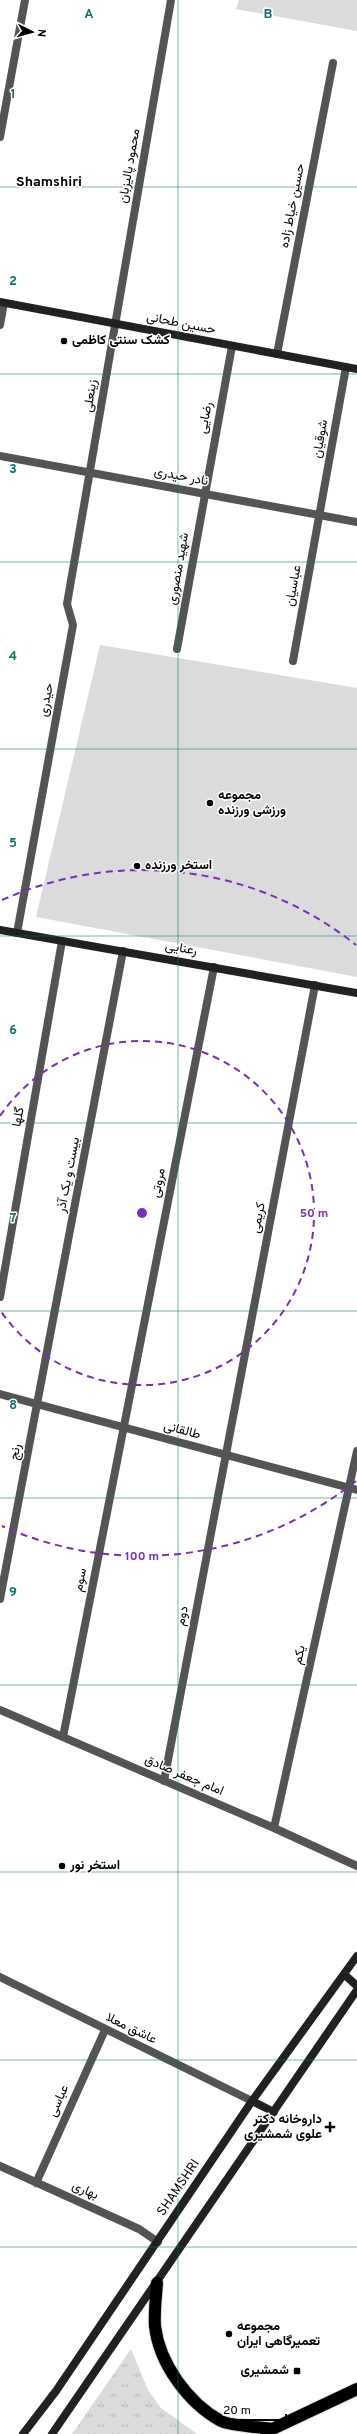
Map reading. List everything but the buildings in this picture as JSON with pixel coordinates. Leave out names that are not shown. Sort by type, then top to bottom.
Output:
[{"type":"highway","points":[[156,2283],[155,2326],[166,2360],[183,2388],[202,2407],[222,2421],[266,2431],[357,2389]]},
{"type":"main road","name":"حسین طحانی","points":[[2,302],[357,369]]},
{"type":"main road","name":"رعنایی","points":[[0,930],[357,993]]},
{"type":"main road","name":"SHAMSHRI","points":[[23,2434],[56,2391],[252,2101],[345,1975],[357,1956]]},
{"type":"main road","points":[[345,1975],[357,1986]]},
{"type":"main road","points":[[52,2434],[357,1990]]},
{"type":"main road","points":[[252,2101],[274,2112]]},
{"type":"street","points":[[0,137],[26,0]]},
{"type":"street","name":"محمود پالیزبان","points":[[115,324],[171,0]]},
{"type":"street","name":"حسین خیاط زاده","points":[[277,354],[333,63]]},
{"type":"street","points":[[0,325],[2,302]]},
{"type":"street","name":"زینعلی","points":[[91,473],[115,324]]},
{"type":"street","name":"رضایی","points":[[204,494],[232,346]]},
{"type":"street","name":"شوقیان","points":[[319,515],[346,367]]},
{"type":"street","name":"نادر حیدری","points":[[0,456],[357,522]]},
{"type":"street","name":"حیدری","points":[[17,933],[73,625],[67,604],[91,473]]},
{"type":"street","name":"شهید منصوری","points":[[177,649],[204,494]]},
{"type":"street","name":"عباسیان","points":[[293,661],[319,515]]},
{"type":"street","name":"گلها","points":[[0,1297],[62,941]]},
{"type":"street","name":"بیست و یک آذر","points":[[37,1404],[124,951]]},
{"type":"street","name":"مروتی","points":[[124,1427],[214,967]]},
{"type":"street","name":"کریمی","points":[[226,1455],[315,985]]},
{"type":"street","name":"طالقانی","points":[[0,1394],[353,1489]]},
{"type":"street","name":"رنج","points":[[0,1599],[37,1404]]},
{"type":"street","name":"سوم","points":[[63,1738],[124,1427]]},
{"type":"street","name":"یکم","points":[[274,1828],[353,1489],[357,1451]]},
{"type":"street","name":"دوم","points":[[164,1781],[226,1455]]},
{"type":"street","name":"امام جعفر صادق","points":[[0,1710],[274,1828],[357,1866]]},
{"type":"street","name":"عاشق معلا","points":[[0,1977],[252,2101]]},
{"type":"street","name":"عباسی","points":[[36,2183],[105,2030]]},
{"type":"street","name":"بهاری","points":[[0,2166],[138,2229],[158,2242]]},
{"type":"green space","points":[[239,0],[357,0],[357,31],[236,9]]},
{"type":"green space","name":"مجموعه ورزشی ورزنده","points":[[100,645],[357,688],[357,977],[36,917]]},
{"type":"green space","points":[[131,2349],[148,2390],[161,2408],[197,2434],[72,2434]]},
{"type":"place","name":"کشک سنتی کاظمی","points":[[64,341]]},
{"type":"place","name":"مجموعه ورزشی ورزنده","points":[[210,803]]},
{"type":"place","name":"استخر ورزنده","points":[[137,866]]},
{"type":"place","name":"استخر نور","points":[[62,1866]]},
{"type":"place","name":"داروخانه دکتر علوی شمشیری","points":[[330,2127]]},
{"type":"place","name":"مجموعه تعمیرگاهی ایران","points":[[229,2334]]},
{"type":"place","name":"شمشیری","points":[[297,2371]]},
{"type":"district","name":"Shamshiri","points":[[49,182]]}]
